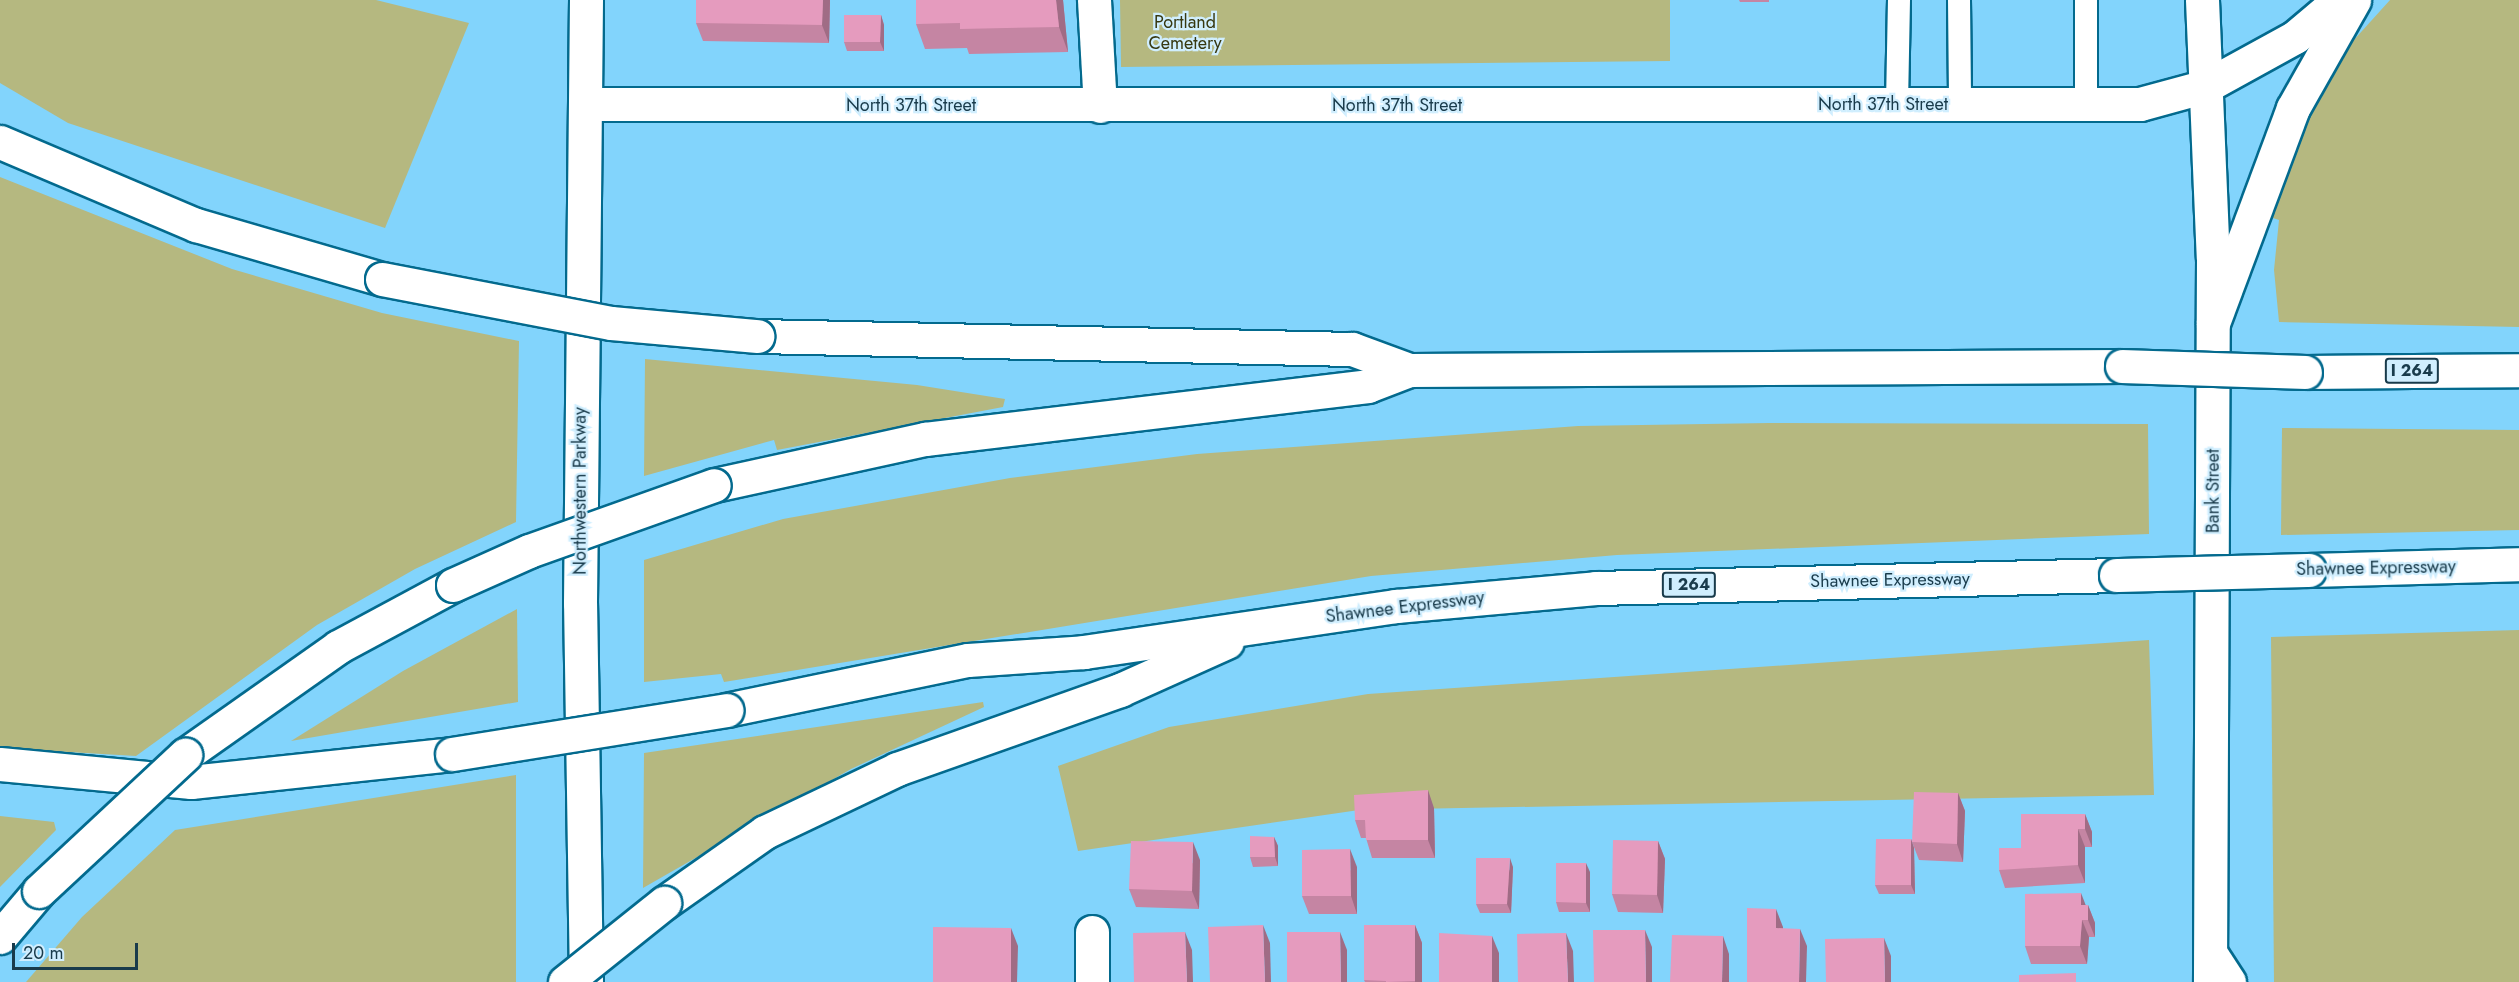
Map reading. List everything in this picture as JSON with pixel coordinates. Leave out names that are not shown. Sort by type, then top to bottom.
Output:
[{"type":"main road","name":"Northwestern Parkway","points":[[586,0],[580,568],[586,982]]},
{"type":"main road","points":[[1094,0],[1100,106]]},
{"type":"main road","name":"Bank Street","points":[[2202,0],[2213,323],[2210,968]]},
{"type":"main road","name":"North 37th Street","points":[[586,104],[1100,106],[2140,104],[2206,86],[2295,37],[2339,0]]},
{"type":"main road","points":[[2213,323],[2293,108],[2354,0]]},
{"type":"main road","points":[[0,142],[196,225],[382,279],[611,323],[757,336],[1352,349],[1408,370]]},
{"type":"main road","name":"I 264","points":[[1408,370],[2122,366],[2305,372],[2519,370]]},
{"type":"main road","points":[[0,937],[39,891],[185,755],[338,647],[453,585],[529,551],[714,485],[925,439],[1368,386],[1408,370]]},
{"type":"main road","name":"Shawnee Expressway","points":[[1264,626],[1396,606],[1596,588],[2519,564]]},
{"type":"main road","points":[[0,764],[191,782],[452,754],[726,710],[968,660],[1084,652],[1264,626]]},
{"type":"main road","points":[[565,982],[664,903],[765,832],[897,769],[1120,690],[1264,626]]},
{"type":"main road","points":[[1092,932],[1092,982]]},
{"type":"main road","points":[[2210,968],[2229,982]]},
{"type":"lane","points":[[1897,104],[1899,0]]},
{"type":"lane","points":[[1959,0],[1960,104]]},
{"type":"lane","points":[[2086,0],[2086,104]]},
{"type":"green space","points":[[0,0],[376,0],[469,23],[385,228],[68,123],[0,83]]},
{"type":"green space","name":"Portland Cemetery","points":[[1120,0],[1670,0],[1670,61],[1121,67]]},
{"type":"green space","points":[[2390,0],[2519,0],[2519,327],[2279,322],[2274,270],[2279,220],[2270,217],[2296,134],[2343,52]]},
{"type":"green space","points":[[0,177],[232,269],[382,313],[519,341],[516,522],[415,569],[317,625],[136,756],[0,748]]},
{"type":"green space","points":[[645,359],[917,385],[1005,399],[1003,407],[777,450],[774,440],[644,476]]},
{"type":"green space","points":[[1769,423],[2148,424],[2149,534],[1617,555],[1371,576],[724,682],[721,674],[644,682],[644,560],[783,519],[1010,478],[1197,454],[1578,426]]},
{"type":"green space","points":[[2282,428],[2519,430],[2519,530],[2281,535]]},
{"type":"green space","points":[[517,609],[518,702],[291,741],[403,671]]},
{"type":"green space","points":[[2519,630],[2519,982],[2274,982],[2271,637]]},
{"type":"green space","points":[[2149,640],[2154,795],[1359,810],[1078,851],[1058,766],[1169,727],[1368,694]]},
{"type":"green space","points":[[983,702],[984,707],[851,769],[643,888],[644,753]]},
{"type":"green space","points":[[516,775],[516,982],[26,982],[82,917],[175,830]]},
{"type":"green space","points":[[0,816],[54,822],[56,830],[0,887]]},
{"type":"building","points":[[696,0],[823,0],[822,25],[696,23]]},
{"type":"building","points":[[916,0],[1056,0],[1059,27],[960,29],[960,23],[916,24]]},
{"type":"building","points":[[844,15],[881,15],[880,42],[844,42]]},
{"type":"building","points":[[1428,790],[1428,840],[1366,840],[1365,820],[1355,820],[1354,795]]},
{"type":"building","points":[[1914,792],[1958,793],[1957,844],[1912,842]]},
{"type":"building","points":[[2021,814],[2085,814],[2085,829],[2078,829],[2078,865],[1999,870],[1999,848],[2021,848]]},
{"type":"building","points":[[1250,836],[1274,837],[1275,857],[1250,857]]},
{"type":"building","points":[[1876,839],[1911,839],[1911,885],[1875,885]]},
{"type":"building","points":[[1613,840],[1658,841],[1657,895],[1612,894]]},
{"type":"building","points":[[1131,841],[1193,842],[1192,891],[1129,889]]},
{"type":"building","points":[[1350,849],[1351,896],[1302,896],[1302,850]]},
{"type":"building","points":[[1476,858],[1510,858],[1507,904],[1476,904]]},
{"type":"building","points":[[1556,863],[1586,863],[1586,903],[1556,902]]},
{"type":"building","points":[[2081,893],[2081,905],[2088,905],[2088,920],[2082,920],[2080,946],[2025,946],[2025,894]]},
{"type":"building","points":[[1747,908],[1776,909],[1776,928],[1800,929],[1799,982],[1747,982]]},
{"type":"building","points":[[1263,925],[1265,982],[1210,982],[1208,927]]},
{"type":"building","points":[[1364,925],[1415,925],[1415,981],[1364,980]]},
{"type":"building","points":[[933,927],[1011,928],[1011,982],[933,982]]},
{"type":"building","points":[[1593,930],[1645,930],[1646,982],[1594,982]]},
{"type":"building","points":[[1185,932],[1187,982],[1134,982],[1133,933]]},
{"type":"building","points":[[1287,932],[1340,932],[1341,982],[1287,982]]},
{"type":"building","points":[[1439,933],[1492,936],[1492,982],[1439,982]]},
{"type":"building","points":[[1566,933],[1568,982],[1518,982],[1517,934]]},
{"type":"building","points":[[1672,935],[1723,936],[1722,982],[1670,982]]},
{"type":"building","points":[[1884,938],[1885,982],[1826,982],[1825,939]]},
{"type":"building","points":[[2076,973],[2076,982],[2019,982],[2019,975]]}]
